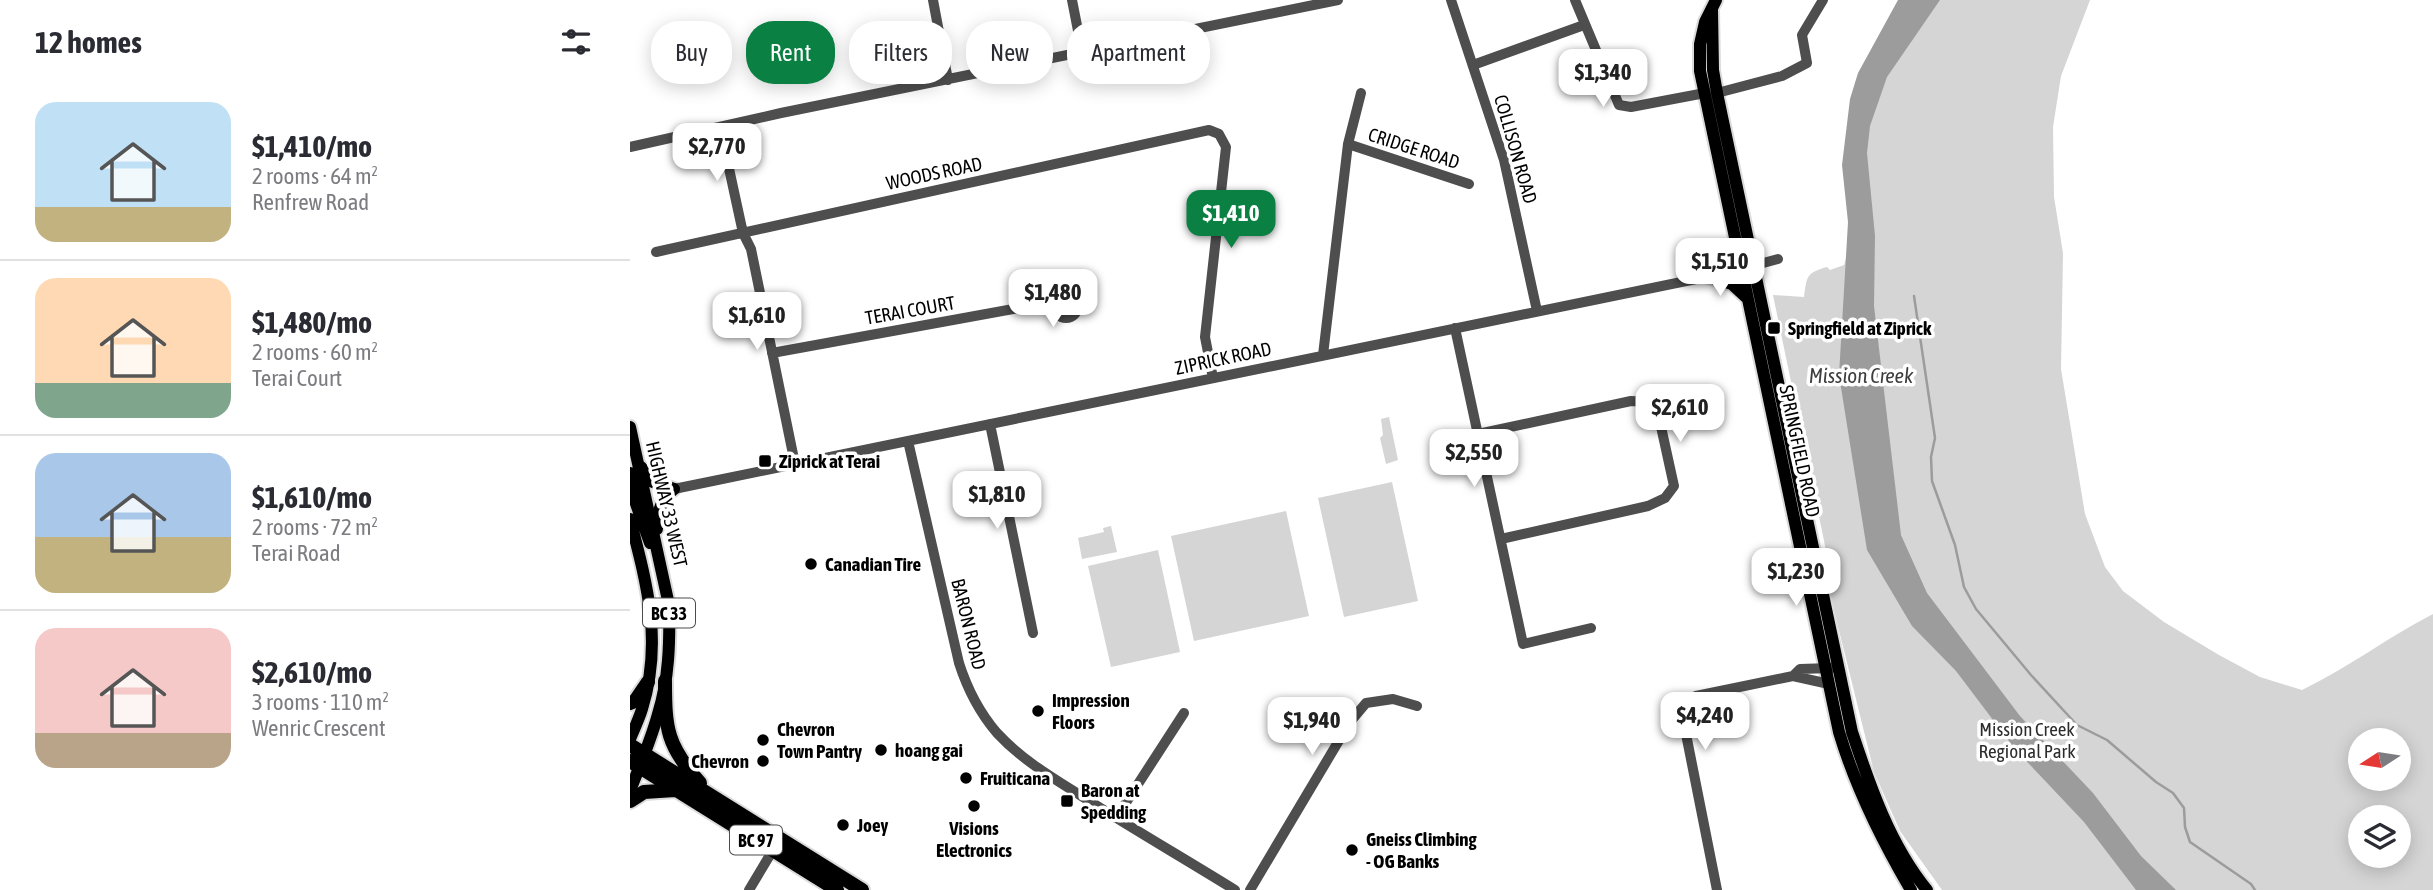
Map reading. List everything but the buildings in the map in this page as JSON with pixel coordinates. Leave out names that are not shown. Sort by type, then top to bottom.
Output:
[{"type":"highway","points":[[665,681],[665,720],[672,744],[681,763],[710,794]]},
{"type":"highway","points":[[630,703],[635,701],[648,682]]},
{"type":"highway","name":"BC 97","points":[[630,745],[638,760],[675,790],[837,890]]},
{"type":"highway","name":"BC 97","points":[[638,760],[710,794],[862,890]]},
{"type":"highway","points":[[630,800],[644,792],[675,790]]},
{"type":"highway","points":[[773,850],[796,848]]},
{"type":"main road","name":"SPRINGFIELD ROAD","points":[[1714,4],[1711,93],[1832,668],[1829,684],[1849,765],[1884,845],[1911,890]]},
{"type":"main road","name":"SPRINGFIELD ROAD","points":[[1747,268],[1748,300],[1832,668],[1877,803],[1898,844],[1927,890]]},
{"type":"main road","points":[[1706,276],[1732,285],[1748,300]]},
{"type":"main road","name":"HIGHWAY 33 WEST","points":[[630,427],[669,605],[670,635],[659,713],[638,760]]},
{"type":"main road","points":[[638,461],[653,482],[674,489]]},
{"type":"main road","points":[[630,473],[635,487],[646,494],[674,489]]},
{"type":"main road","points":[[657,546],[657,516],[660,504],[674,489]]},
{"type":"main road","points":[[631,494],[663,576]]},
{"type":"main road","name":"HIGHWAY 33 WEST","points":[[630,519],[651,608],[653,635],[648,682],[642,709],[630,739]]},
{"type":"main road","name":"BC 33","points":[[630,791],[638,760]]},
{"type":"street","points":[[933,0],[937,21]]},
{"type":"street","points":[[1072,0],[1076,21]]},
{"type":"street","points":[[1210,26],[1338,0]]},
{"type":"street","name":"COLLISON ROAD","points":[[1451,0],[1504,160],[1537,311]]},
{"type":"street","points":[[1575,0],[1619,105],[1631,107],[1711,93],[1782,76],[1807,63],[1802,35],[1823,0]]},
{"type":"street","points":[[1473,65],[1584,25]]},
{"type":"street","points":[[952,79],[1067,54]]},
{"type":"street","points":[[630,147],[929,84]]},
{"type":"street","points":[[1323,355],[1348,144],[1361,93]]},
{"type":"street","points":[[720,127],[743,233],[751,249],[795,464]]},
{"type":"street","name":"WOODS ROAD","points":[[656,252],[1209,130],[1219,134],[1226,147],[1205,337],[1213,378]]},
{"type":"street","name":"CRIDGE ROAD","points":[[1348,144],[1469,184]]},
{"type":"street","name":"ZIPRICK ROAD","points":[[674,489],[1779,260]]},
{"type":"street","name":"TERAI COURT","points":[[772,353],[1041,304],[1054,305]]},
{"type":"street","points":[[1455,328],[1523,643],[1591,628]]},
{"type":"street","points":[[1478,434],[1631,401],[1647,402],[1658,413],[1674,486],[1665,498],[1648,506],[1501,539]]},
{"type":"street","points":[[990,424],[1033,633]]},
{"type":"street","name":"BARON ROAD","points":[[908,441],[958,663],[966,687],[996,732],[1023,759],[1236,890]]},
{"type":"street","points":[[631,494],[646,494]]},
{"type":"street","points":[[1793,676],[1800,669],[1832,668]]},
{"type":"street","points":[[1717,890],[1684,724],[1687,702],[1696,696],[1793,676],[1829,684]]},
{"type":"street","points":[[1250,890],[1350,722],[1366,703],[1393,699],[1417,706]]},
{"type":"street","points":[[1116,818],[1184,713]]},
{"type":"street","points":[[749,890],[773,850]]},
{"type":"green space","name":"Mission Creek Regional Park","points":[[1931,0],[2090,0],[2061,76],[2053,127],[2054,197],[2063,253],[2061,369],[2085,514],[2105,567],[2123,591],[2164,622],[2260,677],[2302,690],[2433,614],[2433,890],[1942,890],[1900,831],[1874,772],[1830,594],[1833,584],[1773,295],[1804,297],[1811,274],[1827,267],[1830,270],[1844,265],[1847,237],[1861,235],[1866,136],[1880,78]]},
{"type":"green space","points":[[1389,417],[1398,460],[1386,464],[1380,438],[1383,435],[1381,419]]},
{"type":"green space","points":[[1392,482],[1418,601],[1344,617],[1318,498]]},
{"type":"green space","points":[[1286,511],[1309,616],[1194,641],[1171,536]]},
{"type":"green space","points":[[1111,526],[1117,552],[1082,559],[1078,538],[1104,532],[1103,528]]},
{"type":"green space","points":[[1158,550],[1180,652],[1111,667],[1088,566]]},
{"type":"water","name":"Mission Creek","points":[[1898,0],[1940,0],[1887,77],[1870,126],[1867,153],[1875,236],[1874,306],[1901,535],[1927,593],[2020,716],[2093,793],[2141,856],[2176,890],[2136,890],[2084,822],[2015,749],[1956,671],[1912,626],[1867,550],[1839,375],[1848,222],[1842,165],[1850,99],[1858,73]]},
{"type":"waterway","points":[[1914,296],[1935,438],[1931,457],[1932,481],[1955,545],[1964,587],[1976,609],[2077,725],[2107,740],[2173,793],[2184,808],[2185,827],[2190,842],[2251,884],[2255,890]]},
{"type":"place","name":"Springfield at Ziprick","points":[[1774,328]]},
{"type":"place","name":"Ziprick at Terai","points":[[765,461]]},
{"type":"place","name":"Canadian Tire","points":[[811,564]]},
{"type":"place","name":"Impression Floors","points":[[1038,711]]},
{"type":"place","name":"Chevron Town Pantry","points":[[763,740]]},
{"type":"place","name":"hoang gai","points":[[881,750]]},
{"type":"place","name":"Chevron","points":[[763,761]]},
{"type":"place","name":"Fruiticana","points":[[966,778]]},
{"type":"place","name":"Baron at Spedding","points":[[1067,801]]},
{"type":"place","name":"Visions Electronics","points":[[974,806]]},
{"type":"place","name":"Joey","points":[[843,825]]},
{"type":"place","name":"Gneiss Climbing - OG Banks","points":[[1352,850]]}]
